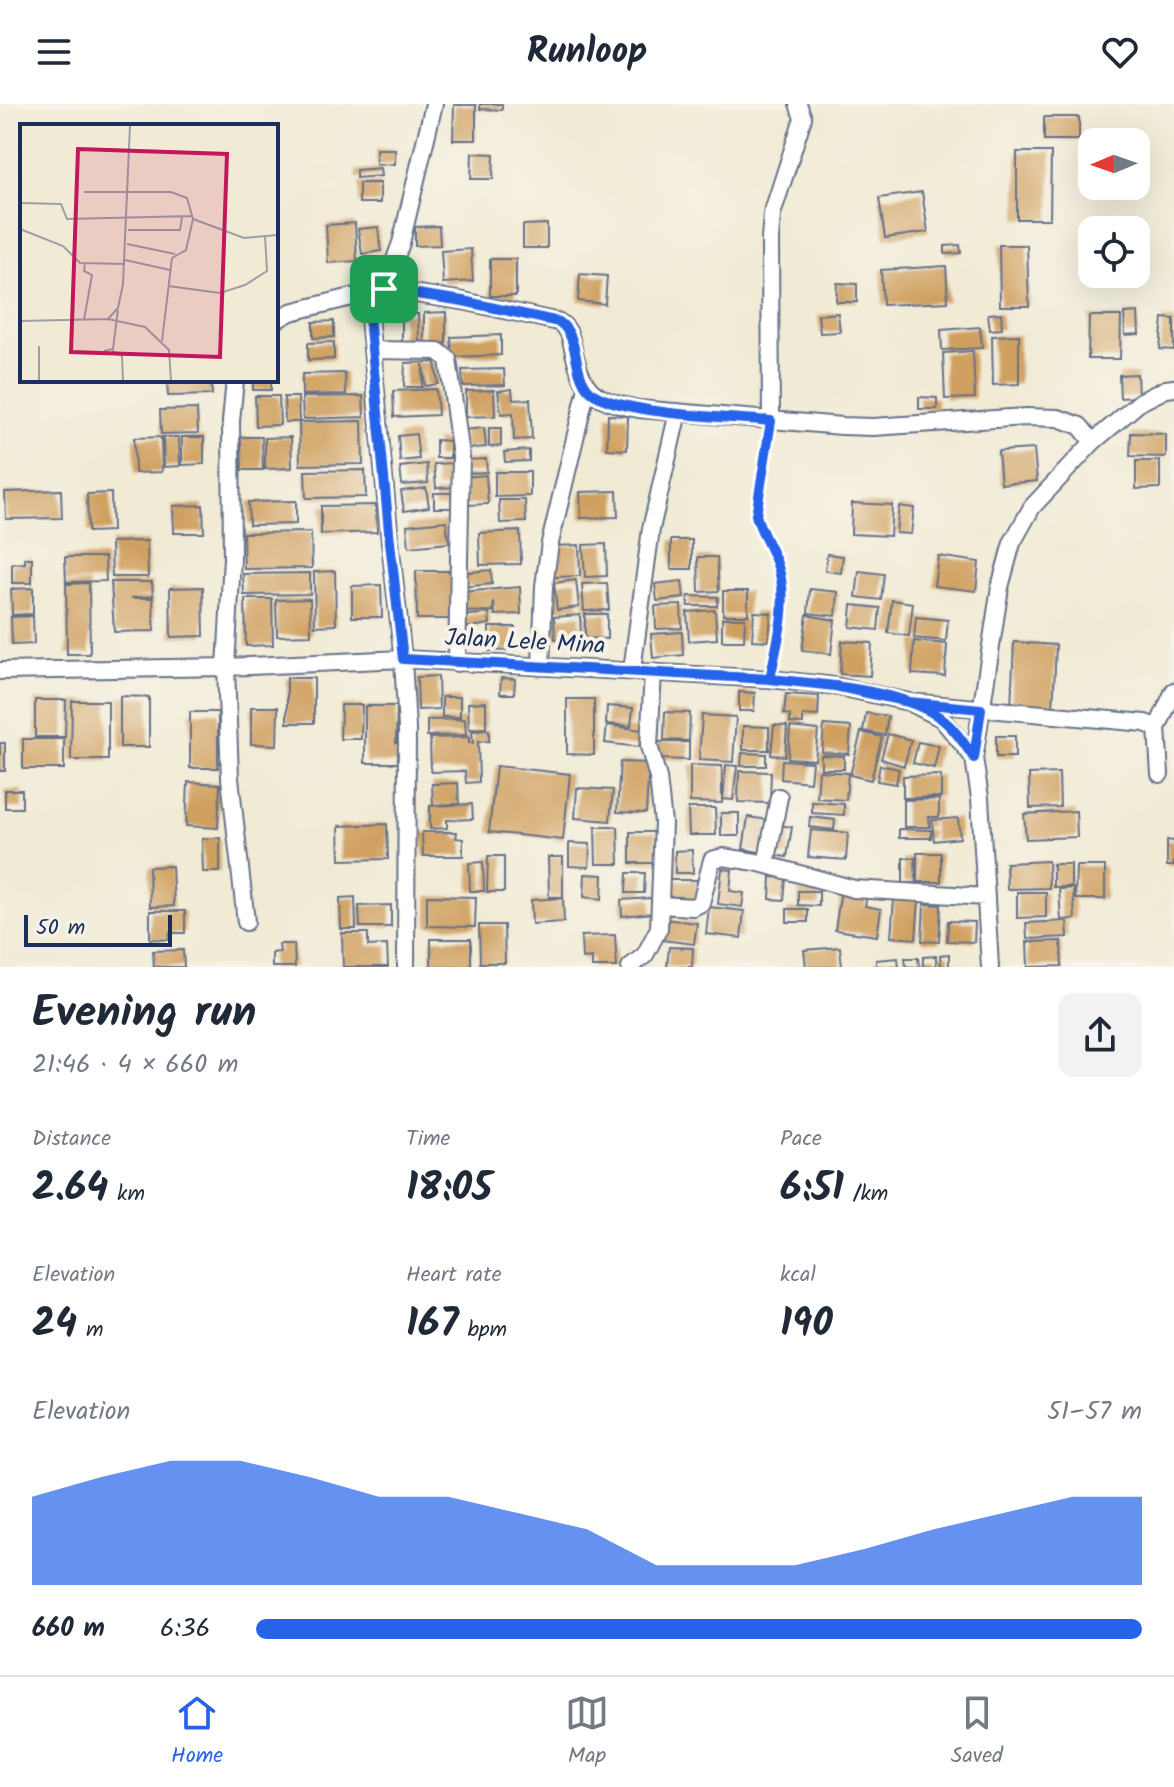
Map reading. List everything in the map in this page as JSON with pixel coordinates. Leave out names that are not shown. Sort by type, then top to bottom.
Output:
[{"type":"street","points":[[384,289],[401,243],[434,104]]},
{"type":"street","points":[[771,421],[772,214],[803,118],[798,104]]},
{"type":"street","points":[[278,319],[291,312],[384,289],[463,301],[559,322],[570,334],[578,369],[587,388],[609,403],[771,421],[873,427],[1026,417],[1058,418],[1080,426],[1093,442]]},
{"type":"street","points":[[367,295],[403,659],[407,729],[406,967]]},
{"type":"street","points":[[373,350],[438,351],[448,359],[461,456],[457,663]]},
{"type":"street","points":[[235,382],[231,421],[232,558],[226,667],[230,778],[246,922]]},
{"type":"street","points":[[541,667],[544,586],[550,543],[587,388]]},
{"type":"street","points":[[990,967],[980,798],[974,758],[1000,587],[1012,543],[1032,507],[1093,442],[1140,402],[1174,388]]},
{"type":"street","points":[[632,670],[651,529],[678,412]]},
{"type":"street","name":"Jalan Lele Mina","points":[[0,671],[226,667],[403,659],[770,679],[835,686],[909,702],[941,718],[974,758]]},
{"type":"street","points":[[630,967],[645,955],[659,928],[661,797],[649,737],[653,672]]},
{"type":"street","points":[[1160,774],[1157,728],[1174,691]]},
{"type":"street","points":[[909,702],[1127,720],[1157,728]]},
{"type":"street","points":[[766,865],[779,797]]},
{"type":"street","points":[[660,905],[693,907],[701,903],[712,860],[717,857],[766,865],[854,889],[986,897]]},
{"type":"path","points":[[770,679],[782,611],[781,579],[756,515],[771,421]]},
{"type":"building","points":[[480,104],[502,104],[502,110],[480,109]]},
{"type":"building","points":[[454,105],[476,105],[476,140],[453,140]]},
{"type":"building","points":[[1044,117],[1079,117],[1078,140],[1044,140]]},
{"type":"building","points":[[376,149],[395,149],[395,164],[376,165]]},
{"type":"building","points":[[1017,152],[1051,152],[1050,219],[1017,219]]},
{"type":"building","points":[[472,153],[494,154],[493,179],[471,179]]},
{"type":"building","points":[[380,168],[381,176],[356,178],[356,170]]},
{"type":"building","points":[[359,183],[380,183],[380,203],[359,203]]},
{"type":"building","points":[[922,192],[928,232],[885,238],[879,198]]},
{"type":"building","points":[[355,223],[357,261],[328,263],[326,225]]},
{"type":"building","points":[[547,224],[547,248],[523,248],[523,225]]},
{"type":"building","points":[[439,226],[440,245],[415,246],[415,227]]},
{"type":"building","points":[[378,227],[381,251],[362,254],[358,229]]},
{"type":"building","points":[[960,245],[961,253],[945,254],[945,246]]},
{"type":"building","points":[[999,245],[1027,245],[1029,306],[1000,306]]},
{"type":"building","points":[[471,249],[473,281],[443,283],[441,251]]},
{"type":"building","points":[[490,259],[516,259],[516,296],[490,296]]},
{"type":"building","points":[[946,266],[948,302],[883,305],[881,270]]},
{"type":"building","points":[[580,274],[607,276],[605,304],[578,301]]},
{"type":"building","points":[[837,283],[857,284],[857,302],[836,302]]},
{"type":"building","points":[[446,312],[446,343],[424,344],[424,313]]},
{"type":"building","points":[[1138,312],[1139,334],[1125,335],[1124,313]]},
{"type":"building","points":[[838,313],[840,332],[820,333],[818,315]]},
{"type":"building","points":[[1001,313],[1002,329],[990,330],[988,314]]},
{"type":"building","points":[[402,314],[418,314],[419,344],[402,344]]},
{"type":"building","points":[[1089,316],[1121,316],[1120,359],[1088,359]]},
{"type":"building","points":[[1163,318],[1174,319],[1174,350],[1160,349]]},
{"type":"building","points":[[334,321],[334,337],[313,338],[313,322]]},
{"type":"building","points":[[980,327],[982,348],[942,350],[941,330]]},
{"type":"building","points":[[501,335],[501,355],[452,357],[451,337]]},
{"type":"building","points":[[1019,335],[1019,384],[993,385],[992,336]]},
{"type":"building","points":[[334,342],[334,359],[308,360],[308,343]]},
{"type":"building","points":[[973,351],[975,398],[945,399],[943,353]]},
{"type":"building","points":[[435,362],[438,384],[425,386],[423,364],[422,387],[404,387],[405,363]]},
{"type":"building","points":[[504,369],[505,385],[463,386],[462,370]]},
{"type":"building","points":[[345,373],[346,394],[302,395],[302,374]]},
{"type":"building","points":[[1137,374],[1138,397],[1120,398],[1119,375]]},
{"type":"building","points":[[167,382],[211,382],[212,395],[168,396]]},
{"type":"building","points":[[253,382],[271,382],[271,390],[253,390]]},
{"type":"building","points":[[436,389],[438,415],[394,417],[393,391]]},
{"type":"building","points":[[512,389],[513,400],[530,399],[532,439],[514,440],[513,413],[501,414],[498,391]]},
{"type":"building","points":[[494,390],[495,416],[466,417],[466,391]]},
{"type":"building","points":[[255,396],[279,396],[280,425],[256,426]]},
{"type":"building","points":[[363,396],[364,417],[303,419],[302,397]]},
{"type":"building","points":[[284,397],[298,397],[299,422],[285,422]]},
{"type":"building","points":[[919,397],[937,398],[937,409],[919,409]]},
{"type":"building","points":[[197,409],[198,433],[161,434],[160,410]]},
{"type":"building","points":[[608,415],[628,416],[627,450],[607,449]]},
{"type":"building","points":[[362,421],[363,464],[300,465],[299,422]]},
{"type":"building","points":[[484,428],[486,447],[464,449],[463,430]]},
{"type":"building","points":[[489,428],[501,428],[501,446],[489,447]]},
{"type":"building","points":[[1131,433],[1166,434],[1166,457],[1130,456]]},
{"type":"building","points":[[416,434],[419,459],[400,461],[398,436]]},
{"type":"building","points":[[161,437],[162,472],[135,473],[134,438]]},
{"type":"building","points":[[163,437],[179,437],[180,466],[164,467]]},
{"type":"building","points":[[182,437],[204,437],[204,464],[182,465]]},
{"type":"building","points":[[241,437],[262,437],[263,470],[242,470]]},
{"type":"building","points":[[291,437],[292,468],[265,469],[265,438]]},
{"type":"building","points":[[436,440],[450,441],[450,458],[436,458]]},
{"type":"building","points":[[1034,449],[1037,481],[1001,484],[998,451]]},
{"type":"building","points":[[529,450],[529,461],[505,462],[504,452]]},
{"type":"building","points":[[486,459],[487,472],[464,473],[464,460]]},
{"type":"building","points":[[1136,461],[1160,461],[1160,488],[1136,489]]},
{"type":"building","points":[[456,463],[457,487],[436,488],[434,464]]},
{"type":"building","points":[[427,464],[428,483],[402,485],[400,467]]},
{"type":"building","points":[[365,470],[366,497],[306,498],[305,471]]},
{"type":"building","points":[[495,472],[530,472],[530,496],[495,497]]},
{"type":"building","points":[[486,475],[488,504],[467,505],[465,477]]},
{"type":"building","points":[[426,488],[429,507],[404,511],[401,491]]},
{"type":"building","points":[[61,490],[62,518],[6,519],[5,492]]},
{"type":"building","points":[[617,491],[618,517],[581,518],[580,492]]},
{"type":"building","points":[[111,493],[112,531],[88,532],[87,494]]},
{"type":"building","points":[[434,493],[460,493],[459,508],[434,508]]},
{"type":"building","points":[[499,500],[525,500],[526,522],[500,523]]},
{"type":"building","points":[[296,501],[296,524],[249,525],[248,502]]},
{"type":"building","points":[[852,503],[892,505],[890,536],[851,534]]},
{"type":"building","points":[[203,505],[204,533],[174,533],[173,506]]},
{"type":"building","points":[[376,505],[377,532],[321,534],[321,506]]},
{"type":"building","points":[[899,506],[914,508],[911,534],[896,533]]},
{"type":"building","points":[[446,521],[449,543],[409,547],[407,525]]},
{"type":"building","points":[[520,531],[521,564],[480,565],[479,533]]},
{"type":"building","points":[[311,532],[312,568],[244,569],[243,533]]},
{"type":"building","points":[[671,540],[692,540],[692,569],[671,569]]},
{"type":"building","points":[[147,541],[148,577],[112,577],[111,542]]},
{"type":"building","points":[[606,544],[607,576],[585,577],[583,545]]},
{"type":"building","points":[[579,545],[580,576],[554,577],[553,546]]},
{"type":"building","points":[[827,554],[843,556],[841,573],[825,571]]},
{"type":"building","points":[[938,556],[979,562],[976,591],[934,586]]},
{"type":"building","points":[[65,557],[105,557],[106,581],[66,582]]},
{"type":"building","points":[[698,557],[717,557],[719,591],[699,592]]},
{"type":"building","points":[[25,558],[32,558],[32,583],[12,583],[12,564],[25,563]]},
{"type":"building","points":[[491,570],[492,584],[461,587],[460,573]]},
{"type":"building","points":[[335,571],[336,625],[315,626],[314,572]]},
{"type":"building","points":[[416,571],[452,571],[452,619],[417,619]]},
{"type":"building","points":[[859,571],[884,574],[881,600],[856,597]]},
{"type":"building","points":[[310,573],[310,594],[244,595],[243,574]]},
{"type":"building","points":[[576,580],[579,607],[557,610],[554,583]]},
{"type":"building","points":[[682,581],[684,598],[657,601],[655,584]]},
{"type":"building","points":[[111,582],[152,582],[153,596],[131,598],[153,598],[154,631],[114,632]]},
{"type":"building","points":[[89,583],[90,654],[67,654],[66,584]]},
{"type":"building","points":[[607,583],[609,610],[584,611],[582,584]]},
{"type":"building","points":[[381,585],[382,617],[352,617],[352,586]]},
{"type":"building","points":[[203,587],[204,636],[171,637],[170,588]]},
{"type":"building","points":[[520,587],[521,614],[495,615],[494,602],[493,611],[463,612],[462,592]]},
{"type":"building","points":[[33,588],[33,614],[12,615],[11,589]]},
{"type":"building","points":[[810,589],[838,592],[836,616],[808,613]]},
{"type":"building","points":[[723,591],[748,591],[748,615],[723,615]]},
{"type":"building","points":[[688,596],[718,597],[717,606],[688,606]]},
{"type":"building","points":[[245,599],[272,599],[273,645],[246,646]]},
{"type":"building","points":[[310,599],[311,635],[277,636],[276,600]]},
{"type":"building","points":[[892,600],[913,603],[909,636],[888,633]]},
{"type":"building","points":[[681,605],[682,628],[656,629],[655,606]]},
{"type":"building","points":[[852,605],[880,608],[878,630],[850,627]]},
{"type":"building","points":[[715,610],[717,639],[689,641],[687,612]]},
{"type":"building","points":[[754,612],[771,613],[769,641],[752,640]]},
{"type":"building","points":[[489,613],[490,624],[464,628],[462,616]]},
{"type":"building","points":[[585,614],[607,614],[607,639],[585,638]]},
{"type":"building","points":[[580,615],[581,637],[555,639],[554,617]]},
{"type":"building","points":[[807,615],[835,620],[831,654],[802,650]]},
{"type":"building","points":[[33,616],[34,644],[12,645],[11,617]]},
{"type":"building","points":[[916,617],[948,620],[946,641],[914,638]]},
{"type":"building","points":[[722,618],[745,618],[744,641],[722,641]]},
{"type":"building","points":[[489,627],[515,627],[515,650],[489,651]]},
{"type":"building","points":[[682,632],[683,655],[653,658],[651,634]]},
{"type":"building","points":[[842,641],[872,643],[870,676],[840,674]]},
{"type":"building","points":[[914,641],[947,644],[945,676],[912,674]]},
{"type":"building","points":[[1014,642],[1056,645],[1053,710],[1011,707]]},
{"type":"building","points":[[438,676],[439,709],[418,710],[417,677]]},
{"type":"building","points":[[287,678],[314,678],[314,723],[287,723]]},
{"type":"building","points":[[501,678],[515,679],[514,694],[500,694]]},
{"type":"building","points":[[739,692],[755,693],[754,711],[739,711]]},
{"type":"building","points":[[786,694],[819,696],[818,716],[803,715],[803,724],[790,723],[790,715],[784,714]]},
{"type":"building","points":[[120,696],[149,697],[149,747],[120,747]]},
{"type":"building","points":[[442,697],[460,697],[460,717],[442,717]]},
{"type":"building","points":[[567,699],[594,699],[594,755],[567,754]]},
{"type":"building","points":[[35,700],[66,700],[65,737],[35,737]]},
{"type":"building","points":[[72,701],[108,701],[108,760],[71,760]]},
{"type":"building","points":[[486,702],[486,728],[469,729],[468,703]]},
{"type":"building","points":[[341,705],[362,705],[361,739],[340,739]]},
{"type":"building","points":[[365,706],[397,706],[396,743],[402,743],[402,763],[365,763]]},
{"type":"building","points":[[607,706],[633,708],[631,726],[606,724]]},
{"type":"building","points":[[251,707],[278,707],[277,745],[251,744]]},
{"type":"building","points":[[190,712],[218,712],[218,768],[190,768]]},
{"type":"building","points":[[665,712],[690,713],[689,741],[664,740]]},
{"type":"building","points":[[866,713],[888,716],[885,735],[863,731]]},
{"type":"building","points":[[702,715],[736,717],[733,762],[699,760]]},
{"type":"building","points":[[465,719],[466,735],[427,736],[427,720]]},
{"type":"building","points":[[607,725],[642,730],[639,747],[605,743]]},
{"type":"building","points":[[774,725],[787,726],[785,756],[771,755]]},
{"type":"building","points":[[824,725],[851,727],[849,754],[822,752]]},
{"type":"building","points":[[743,726],[769,727],[769,750],[743,750]]},
{"type":"building","points":[[790,727],[818,730],[815,760],[788,758]]},
{"type":"building","points":[[489,730],[489,741],[478,742],[479,782],[466,783],[465,771],[431,772],[430,738],[469,737],[469,743],[473,743],[472,731]]},
{"type":"building","points":[[861,732],[882,737],[871,780],[850,775]]},
{"type":"building","points":[[888,734],[911,740],[904,766],[881,759]]},
{"type":"building","points":[[996,736],[1015,736],[1015,757],[996,757]]},
{"type":"building","points":[[23,739],[64,739],[64,769],[23,769]]},
{"type":"building","points":[[657,742],[689,742],[689,760],[656,759]]},
{"type":"building","points":[[918,742],[939,746],[934,768],[913,763]]},
{"type":"building","points":[[0,743],[5,743],[5,771],[0,771]]},
{"type":"building","points":[[742,753],[766,754],[766,766],[741,766]]},
{"type":"building","points":[[821,755],[844,756],[844,769],[821,769]]},
{"type":"building","points":[[782,760],[812,762],[810,782],[781,779]]},
{"type":"building","points":[[620,762],[649,763],[646,813],[617,812]]},
{"type":"building","points":[[690,765],[722,766],[722,803],[690,802]]},
{"type":"building","points":[[726,765],[737,766],[733,800],[723,799]]},
{"type":"building","points":[[880,765],[899,769],[896,784],[877,781]]},
{"type":"building","points":[[496,766],[570,774],[563,840],[489,832]]},
{"type":"building","points":[[739,771],[771,772],[770,803],[738,802]]},
{"type":"building","points":[[819,771],[848,773],[846,800],[817,798]]},
{"type":"building","points":[[1059,773],[1060,807],[1030,808],[1029,774]]},
{"type":"building","points":[[941,775],[941,797],[903,798],[903,776]]},
{"type":"building","points":[[188,782],[220,784],[218,828],[186,826]]},
{"type":"building","points":[[458,783],[459,804],[433,805],[432,784]]},
{"type":"building","points":[[577,788],[613,790],[610,821],[575,818]]},
{"type":"building","points":[[5,790],[22,790],[22,808],[5,808]]},
{"type":"building","points":[[939,799],[939,817],[929,817],[930,827],[904,827],[904,800]]},
{"type":"building","points":[[812,802],[844,804],[844,815],[812,813]]},
{"type":"building","points":[[472,804],[473,819],[447,820],[447,828],[430,829],[430,806]]},
{"type":"building","points":[[688,808],[715,808],[716,835],[689,835]]},
{"type":"building","points":[[1076,811],[1077,837],[1026,839],[1024,814]]},
{"type":"building","points":[[721,813],[739,813],[739,836],[721,836]]},
{"type":"building","points":[[748,817],[769,820],[764,853],[743,849]]},
{"type":"building","points":[[810,817],[835,820],[834,830],[809,827]]},
{"type":"building","points":[[958,818],[960,838],[934,841],[932,820]]},
{"type":"building","points":[[387,824],[388,859],[340,860],[339,826]]},
{"type":"building","points":[[779,825],[792,827],[787,857],[773,855]]},
{"type":"building","points":[[595,827],[618,827],[619,864],[596,864]]},
{"type":"building","points":[[899,829],[931,830],[931,838],[899,838]]},
{"type":"building","points":[[811,830],[848,833],[846,860],[808,857]]},
{"type":"building","points":[[422,832],[457,832],[456,838],[463,839],[463,856],[423,856]]},
{"type":"building","points":[[630,832],[656,832],[656,863],[630,863]]},
{"type":"building","points":[[220,838],[220,872],[203,872],[202,839]]},
{"type":"building","points":[[1167,840],[1174,841],[1174,866],[1167,866]]},
{"type":"building","points":[[569,843],[590,844],[589,867],[569,866]]},
{"type":"building","points":[[692,850],[693,873],[675,873],[675,851]]},
{"type":"building","points":[[917,853],[941,853],[941,882],[917,882]]},
{"type":"building","points":[[488,856],[504,856],[504,892],[487,892]]},
{"type":"building","points":[[548,857],[563,857],[563,897],[549,897]]},
{"type":"building","points":[[903,858],[915,858],[916,883],[903,883]]},
{"type":"building","points":[[1048,861],[1049,888],[1007,889],[1006,863]]},
{"type":"building","points":[[483,862],[484,891],[470,891],[469,863]]},
{"type":"building","points":[[1053,864],[1071,864],[1071,887],[1053,887]]},
{"type":"building","points":[[172,866],[174,906],[150,907],[149,867]]},
{"type":"building","points":[[1076,866],[1105,866],[1105,899],[1075,899]]},
{"type":"building","points":[[722,869],[732,870],[730,891],[744,893],[742,907],[718,904]]},
{"type":"building","points":[[627,873],[645,873],[644,893],[626,893]]},
{"type":"building","points":[[585,874],[603,875],[602,899],[584,897]]},
{"type":"building","points":[[771,877],[786,878],[784,900],[770,899]]},
{"type":"building","points":[[666,880],[697,880],[697,898],[666,897]]},
{"type":"building","points":[[1073,888],[1075,919],[1061,920],[1059,889]]},
{"type":"building","points":[[841,890],[867,894],[865,906],[881,909],[877,936],[835,930]]},
{"type":"building","points":[[798,891],[819,891],[819,906],[798,905]]},
{"type":"building","points":[[1017,892],[1046,892],[1046,917],[1017,918]]},
{"type":"building","points":[[427,896],[476,897],[475,927],[427,926]]},
{"type":"building","points":[[355,897],[356,929],[341,929],[340,898]]},
{"type":"building","points":[[563,898],[564,922],[532,924],[531,900]]},
{"type":"building","points":[[651,898],[653,913],[622,916],[621,900]]},
{"type":"building","points":[[894,898],[919,900],[916,939],[891,937]]},
{"type":"building","points":[[924,904],[941,905],[939,942],[922,941]]},
{"type":"building","points":[[391,905],[391,927],[360,927],[359,906]]},
{"type":"building","points":[[709,907],[744,911],[741,938],[706,934]]},
{"type":"building","points":[[787,909],[808,909],[808,922],[787,922]]},
{"type":"building","points":[[150,911],[185,911],[185,933],[170,933],[169,940],[150,939]]},
{"type":"building","points":[[664,919],[697,923],[694,944],[661,940]]},
{"type":"building","points":[[948,921],[975,922],[974,942],[947,941]]},
{"type":"building","points":[[1067,921],[1068,937],[1027,939],[1026,923]]},
{"type":"building","points":[[479,925],[504,925],[505,963],[480,963]]},
{"type":"building","points":[[342,933],[368,933],[368,946],[387,945],[388,967],[343,967]]},
{"type":"building","points":[[615,935],[617,967],[592,967],[592,958],[582,959],[581,936]]},
{"type":"building","points":[[431,939],[471,939],[471,967],[431,967]]},
{"type":"building","points":[[1061,941],[1062,966],[1028,967],[1027,942]]},
{"type":"building","points":[[279,944],[294,944],[295,967],[272,967],[272,953],[280,952]]},
{"type":"building","points":[[669,947],[693,948],[692,967],[667,967]]},
{"type":"building","points":[[840,947],[842,967],[806,967],[804,950]]},
{"type":"building","points":[[183,950],[184,967],[154,967],[153,951]]},
{"type":"building","points":[[949,954],[949,967],[941,967],[940,955]]},
{"type":"building","points":[[936,956],[936,967],[923,967],[923,957]]},
{"type":"building","points":[[898,958],[899,967],[876,967],[876,960]]},
{"type":"building","points":[[905,958],[918,958],[919,967],[906,967]]},
{"type":"route","points":[[384,289],[367,295],[403,659],[770,679],[835,686],[909,702],[981,709],[974,758],[941,718],[909,702],[835,686],[770,679],[782,611],[781,579],[756,515],[771,421],[639,409],[609,403],[587,388],[578,369],[570,334],[559,322],[538,315],[384,289]]}]
